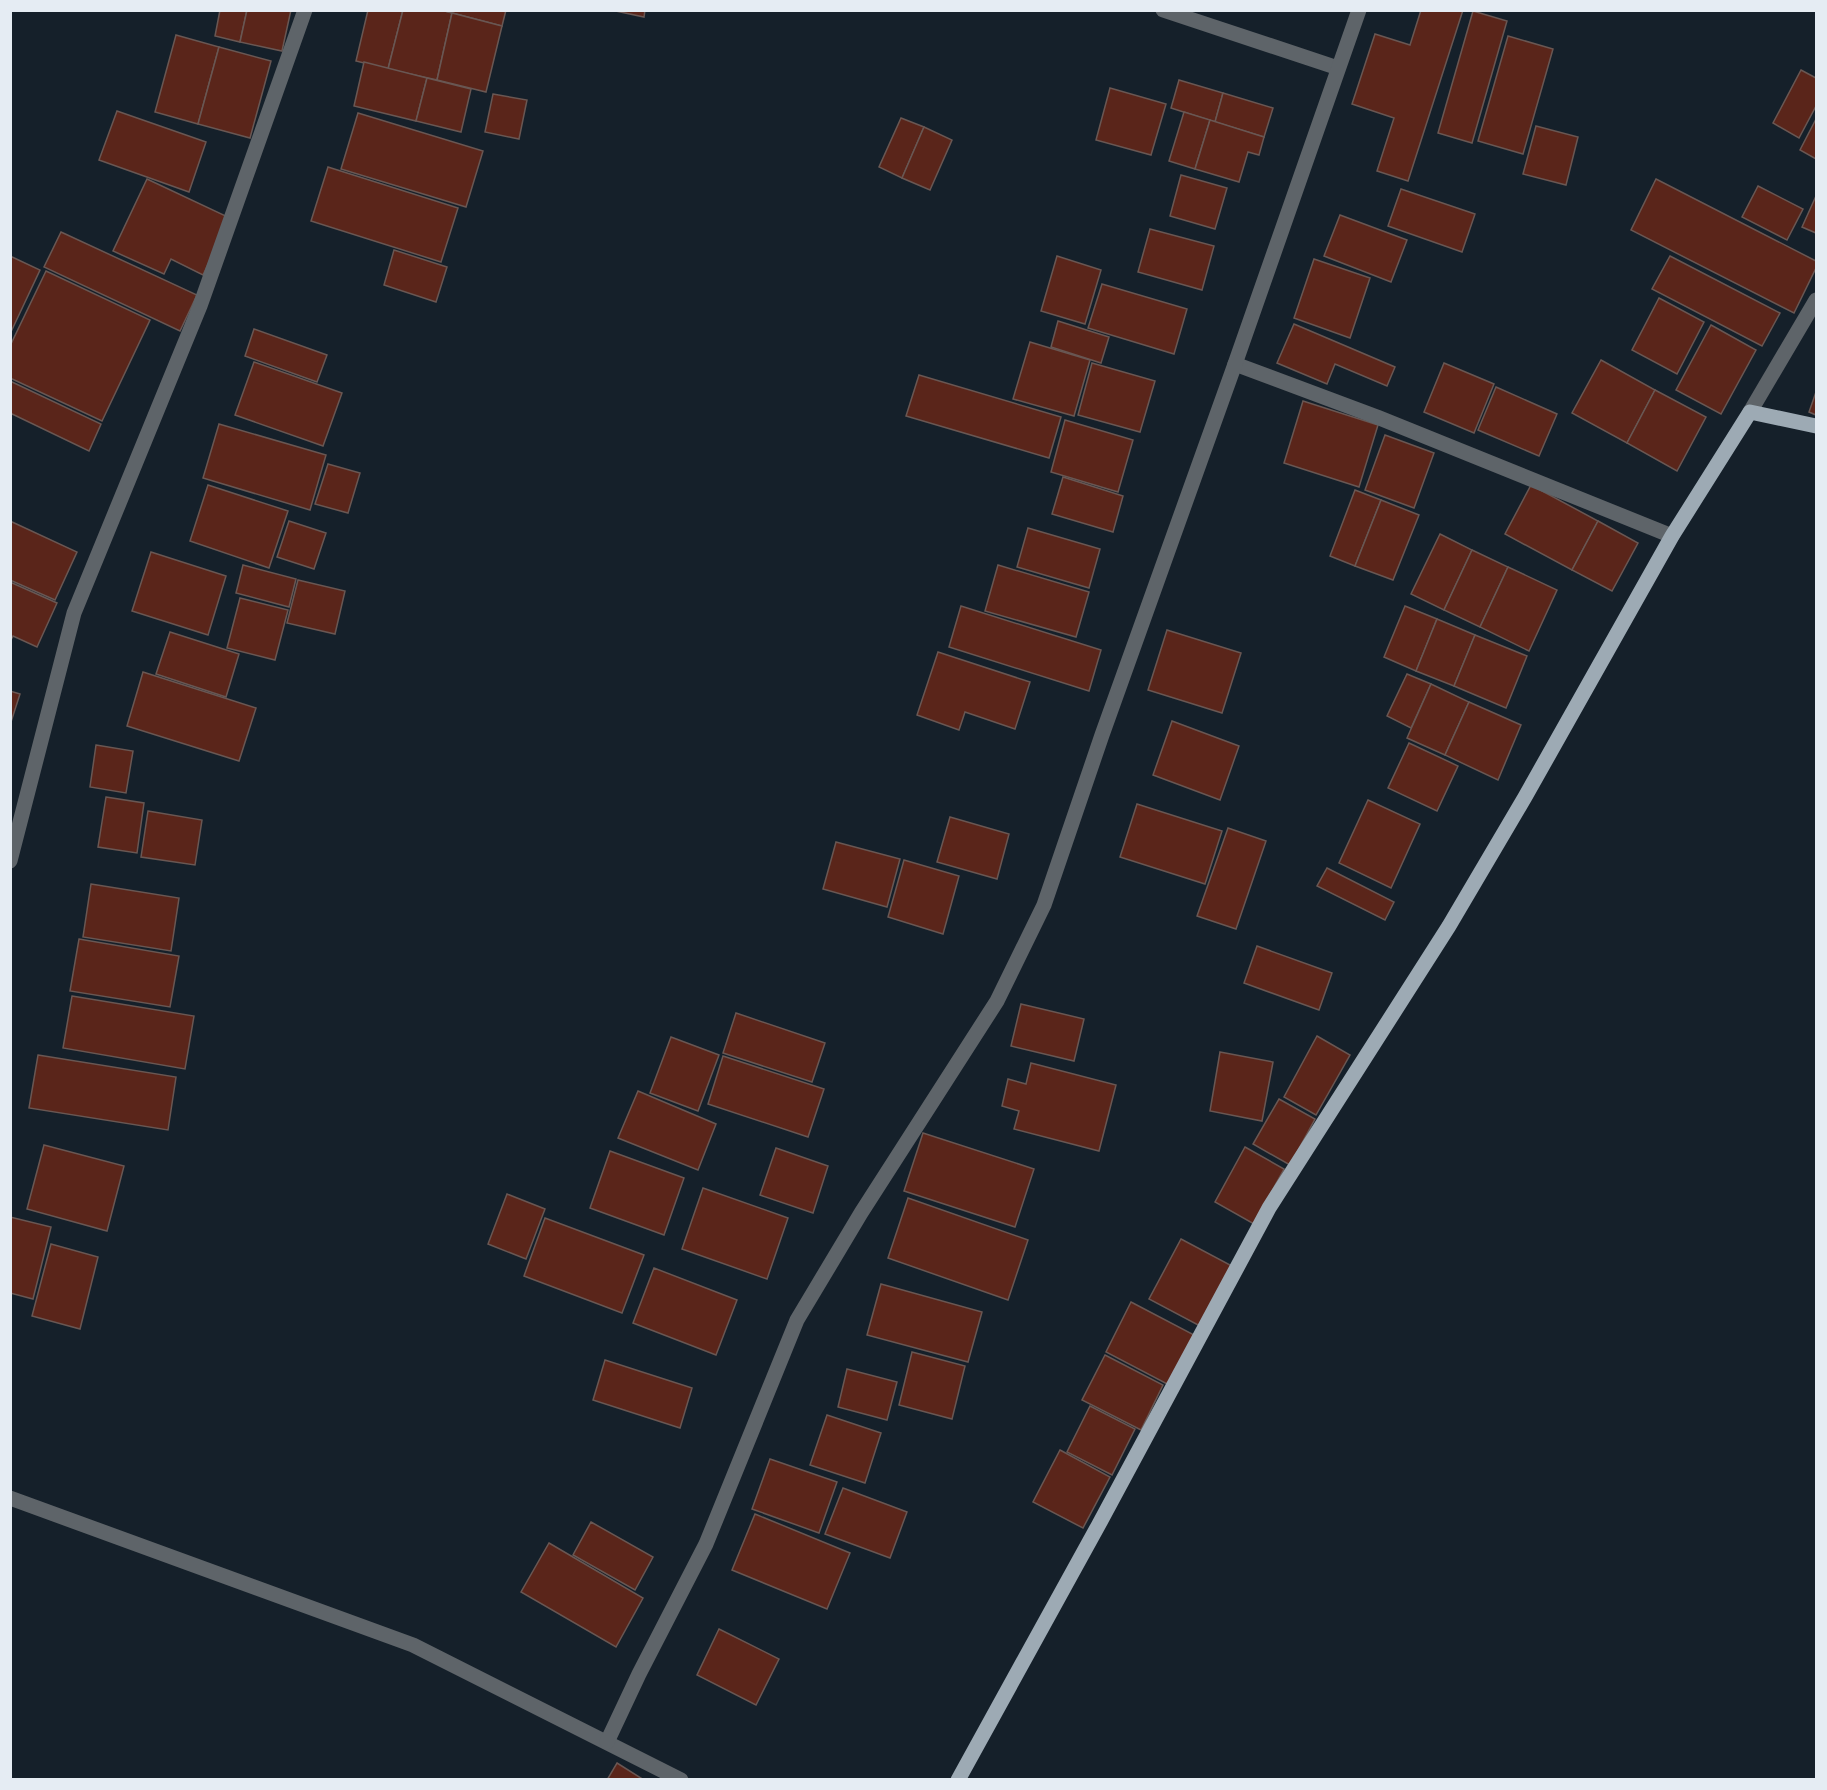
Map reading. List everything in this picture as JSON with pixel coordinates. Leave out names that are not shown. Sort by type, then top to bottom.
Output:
[{"type":"main road","points":[[958,1779],[1104,1516],[1269,1208],[1449,926],[1525,797],[1672,536],[1750,412],[1816,426]]},
{"type":"street","points":[[10,861],[74,613],[200,306],[305,10]]},
{"type":"street","points":[[1163,10],[1338,68]]},
{"type":"street","points":[[607,1742],[706,1544],[797,1320],[861,1213],[997,1001],[1044,905],[1359,10]]},
{"type":"street","points":[[1750,412],[1816,300]]},
{"type":"street","points":[[1235,364],[1388,421],[1672,536]]},
{"type":"street","points":[[10,1498],[413,1645],[681,1779]]},
{"type":"building","points":[[220,10],[247,10],[240,42],[215,36]]},
{"type":"building","points":[[247,10],[291,10],[282,51],[240,42]]},
{"type":"building","points":[[368,10],[403,10],[388,69],[356,61]]},
{"type":"building","points":[[403,10],[441,10],[452,13],[437,80],[388,69]]},
{"type":"building","points":[[441,10],[506,10],[502,26]]},
{"type":"building","points":[[611,10],[645,10],[644,17]]},
{"type":"building","points":[[1421,10],[1463,10],[1408,181],[1377,171],[1394,118],[1352,104],[1375,34],[1410,45]]},
{"type":"building","points":[[1473,11],[1507,21],[1472,143],[1438,133]]},
{"type":"building","points":[[452,13],[502,26],[486,92],[437,80]]},
{"type":"building","points":[[176,35],[219,47],[198,124],[155,112]]},
{"type":"building","points":[[1508,36],[1553,49],[1523,154],[1478,141]]},
{"type":"building","points":[[219,47],[271,61],[250,138],[198,124]]},
{"type":"building","points":[[364,62],[427,78],[416,121],[354,106]]},
{"type":"building","points":[[1801,70],[1816,78],[1816,106],[1799,138],[1773,123]]},
{"type":"building","points":[[427,78],[471,89],[461,132],[416,121]]},
{"type":"building","points":[[1179,80],[1223,93],[1215,122],[1171,108]]},
{"type":"building","points":[[1110,88],[1166,104],[1151,155],[1096,140]]},
{"type":"building","points":[[1223,93],[1273,108],[1264,137],[1215,122]]},
{"type":"building","points":[[493,94],[527,100],[519,139],[485,132]]},
{"type":"building","points":[[117,111],[206,142],[189,192],[99,160]]},
{"type":"building","points":[[1184,112],[1210,120],[1195,169],[1169,161]]},
{"type":"building","points":[[358,113],[483,151],[466,207],[341,169]]},
{"type":"building","points":[[901,118],[924,127],[902,178],[879,167]]},
{"type":"building","points":[[1816,119],[1816,159],[1800,150]]},
{"type":"building","points":[[1210,120],[1264,137],[1259,155],[1248,152],[1239,182],[1195,169]]},
{"type":"building","points":[[1536,126],[1578,137],[1566,185],[1523,174]]},
{"type":"building","points":[[924,127],[952,140],[930,190],[902,178]]},
{"type":"building","points":[[328,167],[458,208],[441,262],[311,221]]},
{"type":"building","points":[[1181,175],[1227,188],[1215,229],[1170,216]]},
{"type":"building","points":[[147,179],[230,218],[203,275],[171,259],[164,274],[113,251]]},
{"type":"building","points":[[1656,179],[1816,261],[1816,268],[1794,313],[1631,230]]},
{"type":"building","points":[[1758,186],[1803,209],[1787,240],[1742,217]]},
{"type":"building","points":[[1401,189],[1475,214],[1462,252],[1388,226]]},
{"type":"building","points":[[1816,196],[1816,233],[1802,227]]},
{"type":"building","points":[[1340,215],[1407,240],[1391,282],[1324,256]]},
{"type":"building","points":[[1150,229],[1214,246],[1202,290],[1138,272]]},
{"type":"building","points":[[61,232],[197,295],[180,331],[44,267]]},
{"type":"building","points":[[394,250],[447,267],[436,302],[384,285]]},
{"type":"building","points":[[10,256],[40,270],[10,334]]},
{"type":"building","points":[[1057,256],[1101,270],[1085,324],[1041,311]]},
{"type":"building","points":[[1670,256],[1780,313],[1762,346],[1652,289]]},
{"type":"building","points":[[1314,259],[1370,278],[1350,338],[1294,318]]},
{"type":"building","points":[[46,271],[150,320],[102,421],[10,378],[10,346]]},
{"type":"building","points":[[1102,284],[1187,309],[1174,354],[1088,328]]},
{"type":"building","points":[[1659,298],[1704,322],[1677,374],[1632,350]]},
{"type":"building","points":[[1058,321],[1109,337],[1101,363],[1051,347]]},
{"type":"building","points":[[1294,324],[1395,367],[1387,386],[1335,364],[1327,384],[1277,363]]},
{"type":"building","points":[[1711,325],[1756,350],[1721,414],[1676,390]]},
{"type":"building","points":[[254,329],[327,355],[317,382],[245,356]]},
{"type":"building","points":[[1030,342],[1090,360],[1074,416],[1013,399]]},
{"type":"building","points":[[1601,360],[1655,390],[1627,443],[1572,413]]},
{"type":"building","points":[[254,362],[342,393],[323,446],[235,415]]},
{"type":"building","points":[[1092,363],[1155,381],[1140,432],[1078,415]]},
{"type":"building","points":[[1444,363],[1494,384],[1474,433],[1424,412]]},
{"type":"building","points":[[919,375],[1061,417],[1049,458],[906,416]]},
{"type":"building","points":[[10,381],[101,424],[89,451],[10,413]]},
{"type":"building","points":[[1496,387],[1557,414],[1539,456],[1478,430]]},
{"type":"building","points":[[1655,390],[1706,417],[1677,471],[1627,443]]},
{"type":"building","points":[[1816,392],[1816,415],[1809,412]]},
{"type":"building","points":[[1303,401],[1378,425],[1359,487],[1284,463]]},
{"type":"building","points":[[1065,420],[1133,440],[1118,492],[1051,472]]},
{"type":"building","points":[[219,424],[326,455],[310,510],[203,478]]},
{"type":"building","points":[[1385,435],[1434,453],[1414,508],[1365,490]]},
{"type":"building","points":[[328,464],[360,473],[348,513],[315,504]]},
{"type":"building","points":[[1063,477],[1123,496],[1113,532],[1052,514]]},
{"type":"building","points":[[208,485],[288,511],[269,568],[190,541]]},
{"type":"building","points":[[1531,485],[1598,521],[1572,570],[1505,534]]},
{"type":"building","points":[[1355,490],[1381,500],[1355,566],[1330,556]]},
{"type":"building","points":[[1381,500],[1419,515],[1393,580],[1355,566]]},
{"type":"building","points":[[10,521],[77,552],[55,600],[10,580]]},
{"type":"building","points":[[289,521],[326,533],[314,569],[277,557]]},
{"type":"building","points":[[1598,521],[1638,543],[1612,591],[1572,570]]},
{"type":"building","points":[[1028,528],[1100,549],[1089,588],[1017,567]]},
{"type":"building","points":[[1440,534],[1472,550],[1444,610],[1411,594]]},
{"type":"building","points":[[1472,550],[1508,567],[1480,627],[1444,610]]},
{"type":"building","points":[[151,552],[226,576],[208,635],[132,611]]},
{"type":"building","points":[[243,565],[296,579],[289,607],[236,593]]},
{"type":"building","points":[[998,565],[1089,592],[1076,637],[985,611]]},
{"type":"building","points":[[1508,567],[1557,590],[1529,651],[1480,627]]},
{"type":"building","points":[[298,580],[345,591],[335,634],[287,623]]},
{"type":"building","points":[[10,582],[57,603],[37,647],[13,636],[10,642]]},
{"type":"building","points":[[240,598],[288,610],[275,660],[227,648]]},
{"type":"building","points":[[961,606],[1101,650],[1089,691],[949,647]]},
{"type":"building","points":[[1405,606],[1437,619],[1416,671],[1384,657]]},
{"type":"building","points":[[1437,619],[1475,635],[1454,686],[1416,671]]},
{"type":"building","points":[[1167,630],[1241,653],[1222,713],[1148,690]]},
{"type":"building","points":[[170,632],[239,654],[226,697],[156,674]]},
{"type":"building","points":[[1475,635],[1527,656],[1506,708],[1454,686]]},
{"type":"building","points":[[938,652],[1030,682],[1015,729],[965,712],[959,730],[917,715]]},
{"type":"building","points":[[143,672],[256,708],[239,761],[127,726]]},
{"type":"building","points":[[1407,674],[1431,684],[1411,728],[1387,716]]},
{"type":"building","points":[[1431,684],[1469,702],[1445,755],[1407,738]]},
{"type":"building","points":[[10,691],[20,694],[10,725]]},
{"type":"building","points":[[1469,702],[1521,725],[1498,780],[1445,755]]},
{"type":"building","points":[[1172,721],[1239,746],[1220,800],[1153,775]]},
{"type":"building","points":[[1409,743],[1458,766],[1437,811],[1388,788]]},
{"type":"building","points":[[96,745],[133,751],[126,793],[90,787]]},
{"type":"building","points":[[106,797],[144,803],[137,853],[98,847]]},
{"type":"building","points":[[1368,800],[1420,824],[1391,888],[1339,863]]},
{"type":"building","points":[[1137,804],[1222,831],[1205,884],[1120,857]]},
{"type":"building","points":[[148,811],[202,820],[195,865],[141,857]]},
{"type":"building","points":[[950,817],[1009,834],[997,879],[937,862]]},
{"type":"building","points":[[1228,828],[1266,841],[1236,929],[1197,916]]},
{"type":"building","points":[[836,842],[900,859],[887,907],[823,889]]},
{"type":"building","points":[[904,860],[959,876],[943,934],[888,917]]},
{"type":"building","points":[[1327,868],[1394,902],[1385,920],[1317,886]]},
{"type":"building","points":[[91,884],[179,898],[171,951],[83,937]]},
{"type":"building","points":[[79,939],[179,956],[170,1007],[70,991]]},
{"type":"building","points":[[1257,946],[1332,973],[1319,1010],[1244,983]]},
{"type":"building","points":[[72,996],[194,1016],[185,1069],[63,1048]]},
{"type":"building","points":[[1021,1004],[1084,1019],[1074,1061],[1011,1046]]},
{"type":"building","points":[[736,1013],[825,1043],[812,1082],[723,1053]]},
{"type":"building","points":[[1317,1036],[1350,1055],[1316,1115],[1284,1097]]},
{"type":"building","points":[[671,1037],[719,1055],[698,1111],[650,1093]]},
{"type":"building","points":[[1220,1052],[1273,1062],[1262,1121],[1210,1111]]},
{"type":"building","points":[[38,1055],[176,1077],[168,1130],[29,1108]]},
{"type":"building","points":[[723,1056],[824,1089],[808,1137],[708,1104]]},
{"type":"building","points":[[1031,1063],[1116,1085],[1099,1151],[1014,1129],[1019,1111],[1002,1106],[1008,1079],[1026,1084]]},
{"type":"building","points":[[638,1091],[716,1124],[698,1170],[618,1138]]},
{"type":"building","points":[[1279,1099],[1315,1119],[1290,1165],[1253,1144]]},
{"type":"building","points":[[923,1133],[1034,1169],[1015,1227],[904,1191]]},
{"type":"building","points":[[44,1145],[124,1166],[107,1231],[27,1209]]},
{"type":"building","points":[[1245,1147],[1284,1169],[1254,1224],[1215,1202]]},
{"type":"building","points":[[776,1148],[828,1166],[813,1213],[760,1195]]},
{"type":"building","points":[[610,1151],[684,1178],[664,1235],[590,1208]]},
{"type":"building","points":[[703,1188],[788,1218],[767,1279],[682,1249]]},
{"type":"building","points":[[507,1194],[545,1209],[526,1259],[488,1244]]},
{"type":"building","points":[[908,1198],[1028,1240],[1008,1300],[888,1258]]},
{"type":"building","points":[[10,1217],[51,1227],[33,1299],[10,1293]]},
{"type":"building","points":[[545,1218],[644,1255],[622,1313],[524,1276]]},
{"type":"building","points":[[1181,1239],[1232,1266],[1200,1326],[1149,1299]]},
{"type":"building","points":[[51,1244],[98,1257],[80,1329],[32,1316]]},
{"type":"building","points":[[654,1268],[737,1300],[716,1355],[633,1323]]},
{"type":"building","points":[[881,1284],[982,1312],[968,1362],[867,1335]]},
{"type":"building","points":[[1131,1302],[1196,1336],[1171,1386],[1106,1352]]},
{"type":"building","points":[[912,1352],[965,1366],[952,1419],[899,1405]]},
{"type":"building","points":[[1105,1355],[1163,1385],[1141,1430],[1082,1400]]},
{"type":"building","points":[[605,1360],[692,1388],[680,1428],[593,1400]]},
{"type":"building","points":[[847,1369],[897,1382],[887,1420],[838,1407]]},
{"type":"building","points":[[1090,1406],[1135,1429],[1112,1475],[1067,1452]]},
{"type":"building","points":[[827,1415],[881,1433],[865,1483],[810,1465]]},
{"type":"building","points":[[1060,1450],[1110,1477],[1083,1528],[1033,1502]]},
{"type":"building","points":[[770,1459],[837,1482],[819,1533],[752,1509]]},
{"type":"building","points":[[843,1488],[907,1512],[890,1558],[825,1534]]},
{"type":"building","points":[[755,1514],[850,1553],[827,1609],[732,1570]]},
{"type":"building","points":[[591,1522],[653,1557],[635,1590],[573,1555]]},
{"type":"building","points":[[549,1543],[643,1598],[616,1647],[521,1592]]},
{"type":"building","points":[[719,1629],[779,1659],[756,1705],[697,1675]]},
{"type":"building","points":[[617,1763],[644,1780],[607,1780]]}]
